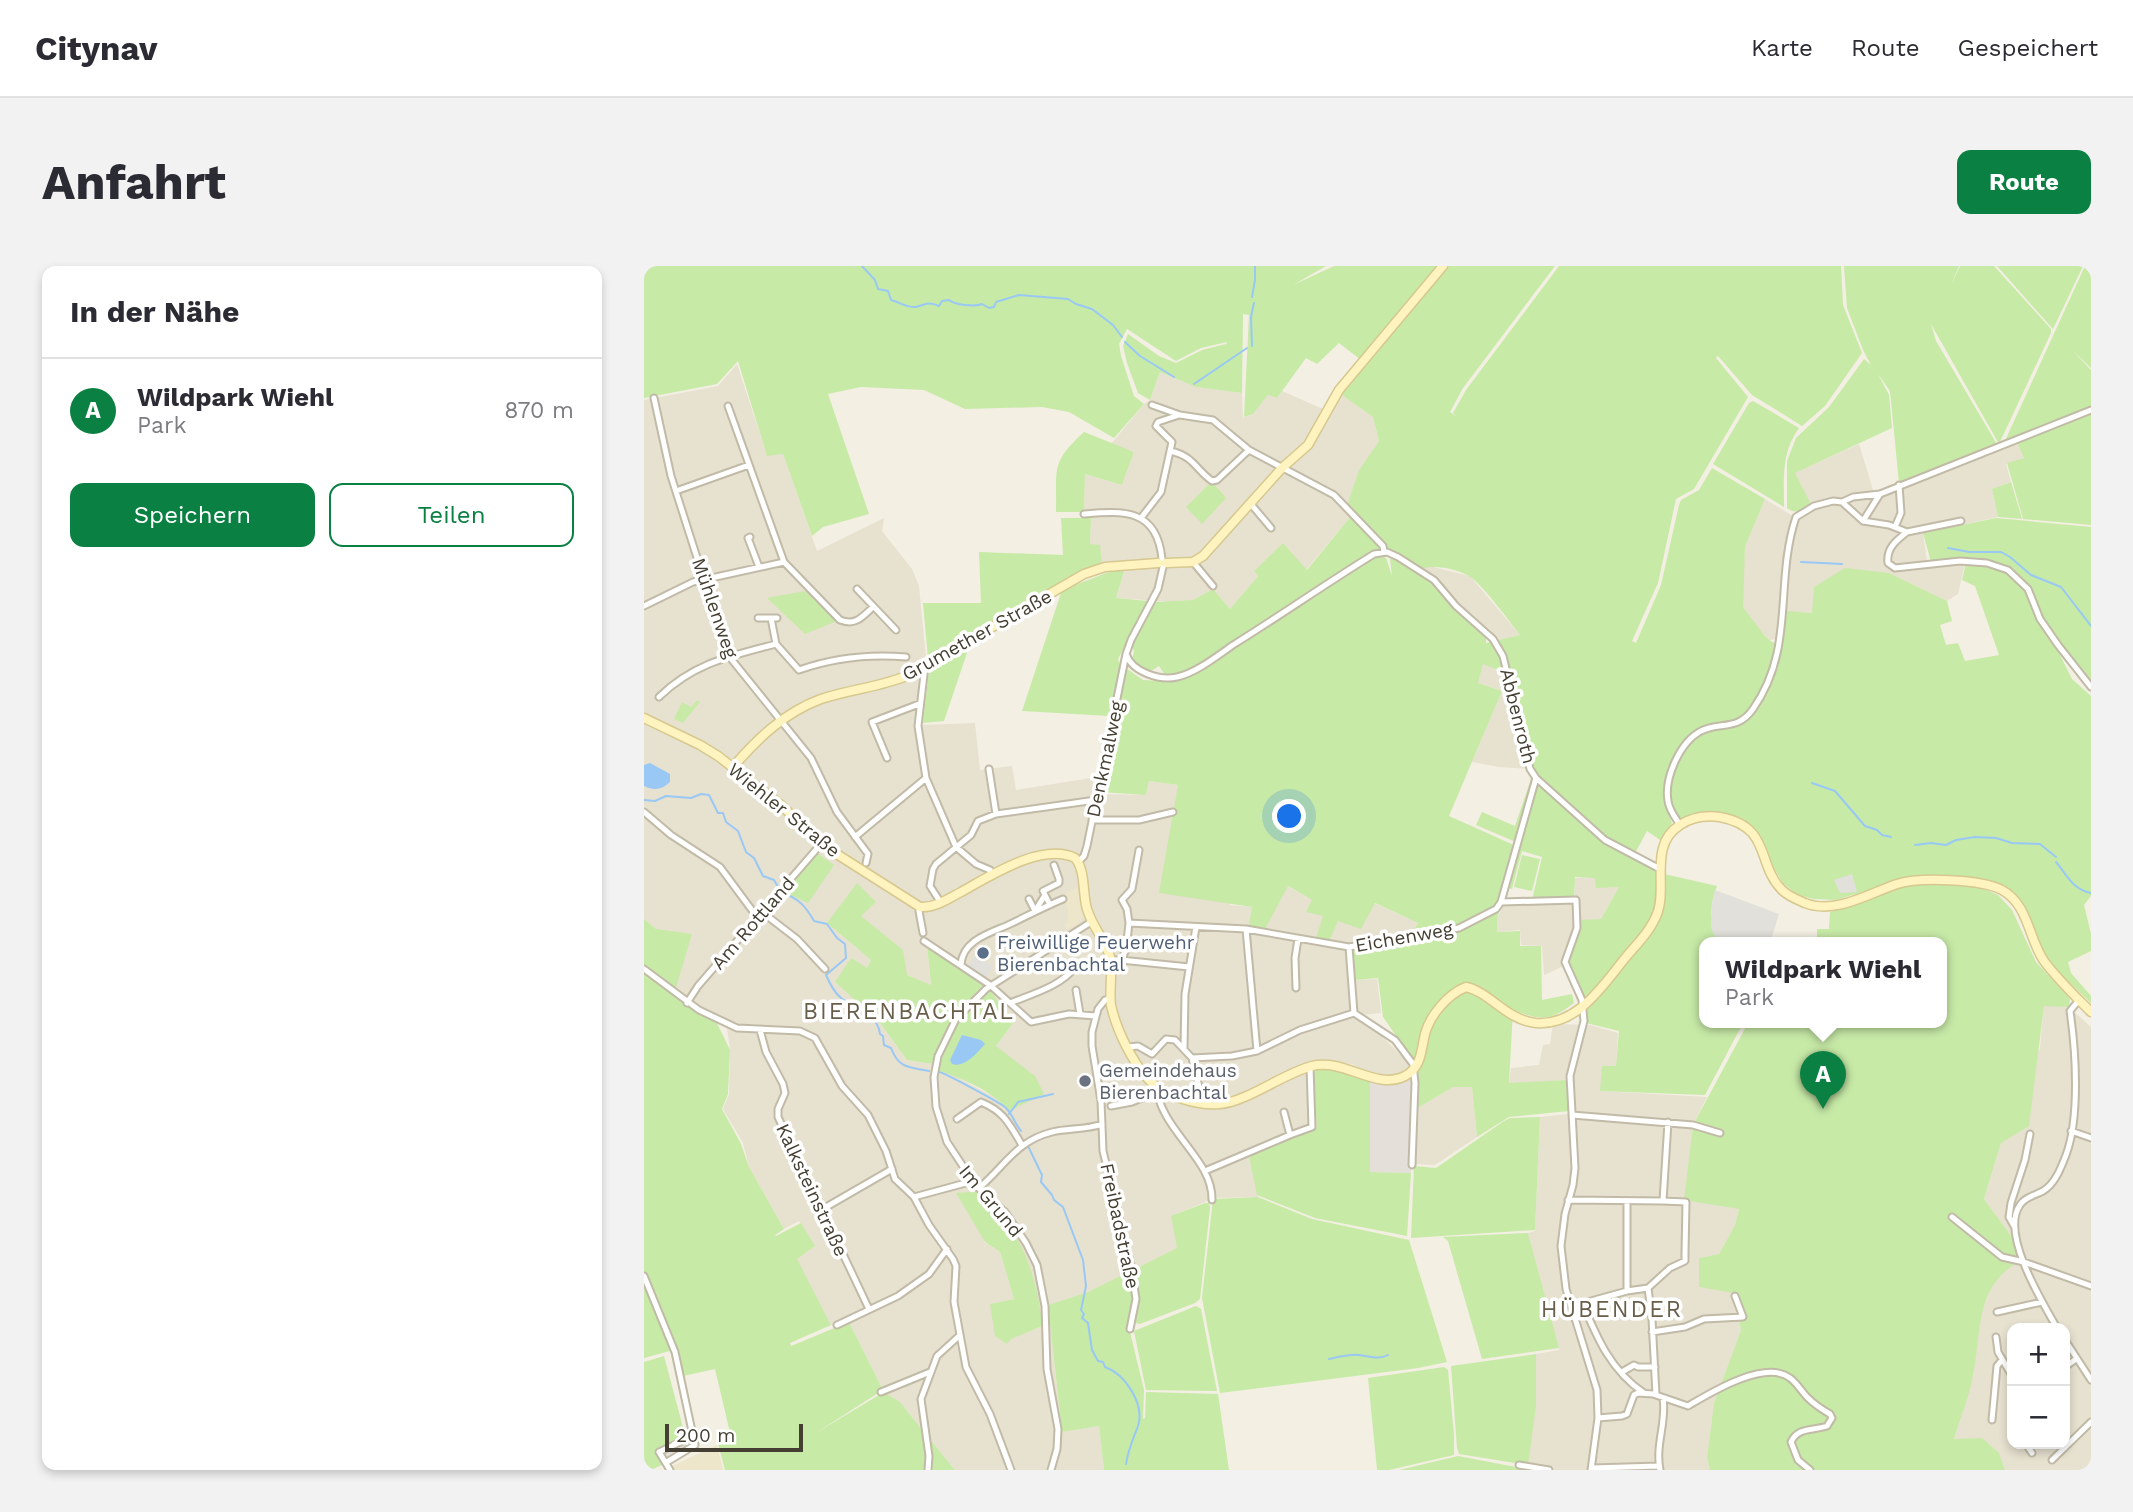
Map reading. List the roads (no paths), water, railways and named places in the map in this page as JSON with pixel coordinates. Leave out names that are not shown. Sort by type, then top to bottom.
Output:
[{"type":"main road","points":[[1193,562],[1203,555],[1282,468],[1308,445],[1327,407],[1443,266]]},
{"type":"main road","name":"Grumether Straße","points":[[733,767],[757,741],[799,709],[822,699],[889,684],[1084,574],[1105,567],[1193,562]]},
{"type":"main road","name":"Wiehler Straße","points":[[644,718],[700,745],[733,767],[791,813],[821,844],[920,906]]},
{"type":"main road","points":[[920,906],[928,908],[941,903],[993,874],[1047,854],[1068,855],[1078,862],[1086,907],[1110,960],[1111,998],[1115,1016],[1128,1047],[1156,1089],[1203,1102],[1226,1103],[1305,1069],[1328,1064],[1386,1080],[1405,1076],[1414,1069],[1422,1055],[1430,1022],[1452,995],[1466,988],[1472,989],[1511,1015],[1535,1023],[1561,1020],[1583,1006],[1607,982],[1654,921],[1660,903],[1660,869],[1667,839],[1680,825],[1693,818],[1707,816],[1737,822],[1756,838],[1782,890],[1806,903],[1841,904],[1910,881],[1991,886],[2005,892],[2018,904],[2044,961],[2091,1012]]},
{"type":"street","name":"Mühlenweg","points":[[653,398],[676,491],[728,655],[811,758],[832,804],[868,854],[866,863]]},
{"type":"street","points":[[1126,654],[1133,665],[1148,674],[1180,677],[1374,554],[1384,552],[1383,547],[1334,495],[1249,450],[1213,420],[1180,415],[1152,405]]},
{"type":"street","points":[[728,406],[784,562],[840,620],[856,622],[873,607]]},
{"type":"street","points":[[1680,825],[1667,799],[1675,763],[1694,736],[1704,729],[1731,726],[1754,709],[1774,669],[1782,635],[1785,560],[1796,517],[1814,506],[1880,494],[2091,410]]},
{"type":"street","points":[[1141,518],[1161,492],[1172,442],[1156,426],[1158,422],[1180,415]]},
{"type":"street","points":[[1170,450],[1183,453],[1212,481],[1217,480],[1249,450]]},
{"type":"street","points":[[676,491],[749,465]]},
{"type":"street","points":[[1895,527],[1901,513],[1899,485]]},
{"type":"street","points":[[1863,521],[1880,494]]},
{"type":"street","points":[[1842,502],[1863,521],[1907,531],[1961,521]]},
{"type":"street","points":[[1250,503],[1271,528]]},
{"type":"street","points":[[1084,514],[1120,511],[1141,518],[1157,539],[1162,563]]},
{"type":"street","points":[[1907,531],[1892,545],[1887,556],[1888,563],[1895,568],[1960,561],[1987,563],[2008,570],[2028,589],[2040,619],[2091,687]]},
{"type":"street","points":[[750,537],[748,538],[759,567]]},
{"type":"street","name":"Abbenroth","points":[[1384,552],[1398,557],[1441,587],[1456,606],[1493,639],[1503,656],[1530,769],[1536,778],[1605,840],[1660,869]]},
{"type":"street","points":[[644,606],[676,589],[704,579],[784,562]]},
{"type":"street","points":[[1193,562],[1213,586]]},
{"type":"street","name":"Denkmalweg","points":[[1078,862],[1084,856],[1126,654],[1130,640],[1158,589],[1162,563]]},
{"type":"street","points":[[857,589],[896,630]]},
{"type":"street","points":[[758,618],[774,618],[776,645],[799,670],[802,680]]},
{"type":"street","points":[[659,697],[687,673],[728,655],[776,645]]},
{"type":"street","points":[[799,670],[823,662],[861,656],[906,657]]},
{"type":"street","points":[[925,666],[918,726],[926,778],[956,847],[993,874]]},
{"type":"street","points":[[887,758],[872,722],[919,704]]},
{"type":"street","points":[[989,769],[996,814]]},
{"type":"street","points":[[855,837],[926,778]]},
{"type":"street","points":[[1536,778],[1501,902],[1576,900],[1577,928],[1565,962],[1583,1006],[1582,1032],[1570,1076],[1575,1168],[1561,1246],[1566,1289],[1597,1390],[1598,1418],[1591,1469],[1660,1468],[1659,1435],[1664,1408],[1659,1396],[1655,1367],[1648,1288]]},
{"type":"street","points":[[941,903],[930,886],[933,869],[971,835],[978,821],[996,814],[1096,800]]},
{"type":"street","points":[[644,812],[671,835],[720,867],[760,914],[797,939],[825,969]]},
{"type":"street","points":[[1092,820],[1139,820],[1173,812]]},
{"type":"street","name":"Am Rottland","points":[[687,1003],[698,986],[821,844]]},
{"type":"street","points":[[1121,960],[1126,950],[1129,923],[1127,909],[1122,900],[1132,889],[1139,850]]},
{"type":"street","points":[[1035,911],[1045,895],[1044,891],[1056,886],[1059,881],[1054,866]]},
{"type":"street","points":[[1045,895],[1050,905]]},
{"type":"street","points":[[1029,899],[1035,911]]},
{"type":"street","points":[[961,964],[962,958],[978,939],[1063,899]]},
{"type":"street","name":"Eichenweg","points":[[1129,923],[1246,929],[1349,947],[1459,928],[1496,909],[1501,902]]},
{"type":"street","points":[[920,906],[923,933]]},
{"type":"street","name":"Im Grund","points":[[1051,1470],[1058,1429],[1046,1368],[1045,1306],[1037,1265],[1005,1212],[973,1181],[947,1142],[936,1107],[934,1077],[938,1056],[956,1019],[990,985],[1091,922]]},
{"type":"street","points":[[1184,1048],[1185,994],[1196,927]]},
{"type":"street","points":[[1246,929],[1257,1051]]},
{"type":"street","points":[[1296,988],[1295,958],[1298,940]]},
{"type":"street","points":[[925,942],[990,985],[1031,1022],[1080,1014],[1096,1016],[1105,1000],[1111,998]]},
{"type":"street","points":[[1349,947],[1354,1013]]},
{"type":"street","points":[[1110,960],[1189,967]]},
{"type":"street","points":[[1010,1003],[1049,987],[1070,975],[1076,966]]},
{"type":"street","points":[[644,969],[687,1003],[737,1028],[800,1031],[815,1038],[842,1086],[868,1115],[886,1151],[895,1179],[914,1197],[956,1266],[954,1302],[966,1367],[990,1415],[1011,1470]]},
{"type":"street","points":[[1076,990],[1080,1014]]},
{"type":"street","points":[[2014,1226],[2019,1206],[2054,1181],[2067,1154],[2076,1069],[2070,1012],[2079,1000]]},
{"type":"street","points":[[1192,1058],[1232,1056],[1257,1051],[1300,1030],[1354,1013]]},
{"type":"street","points":[[1354,1013],[1395,1040],[1414,1069],[1412,1165]]},
{"type":"street","name":"Freibadstraße","points":[[1096,1016],[1092,1046],[1103,1152],[1131,1266],[1136,1299],[1130,1329]]},
{"type":"street","name":"Kalksteinstraße","points":[[760,1030],[766,1052],[785,1093],[778,1117],[869,1309]]},
{"type":"street","points":[[1128,1047],[1138,1046],[1152,1054],[1166,1039],[1171,1038],[1192,1058],[1203,1102]]},
{"type":"street","points":[[1206,1171],[1312,1126],[1305,1069]]},
{"type":"street","points":[[1111,1106],[1132,1102],[1156,1089],[1170,1125],[1206,1171],[1212,1200]]},
{"type":"street","points":[[957,1119],[981,1102],[1005,1117],[1022,1145]]},
{"type":"street","points":[[1284,1112],[1290,1135]]},
{"type":"street","points":[[1572,1115],[1693,1125],[1720,1133]]},
{"type":"street","points":[[1663,1201],[1668,1122]]},
{"type":"street","points":[[979,1188],[1022,1145],[1053,1132],[1102,1124]]},
{"type":"street","points":[[2071,1131],[2091,1138]]},
{"type":"street","points":[[2030,1133],[2009,1217],[2024,1262],[2054,1323]]},
{"type":"street","points":[[821,1210],[892,1169]]},
{"type":"street","points":[[914,1197],[973,1181]]},
{"type":"street","points":[[1568,1200],[1686,1202],[1685,1261],[1670,1268],[1648,1288],[1573,1306]]},
{"type":"street","points":[[1627,1201],[1627,1292]]},
{"type":"street","points":[[1952,1217],[2003,1257],[2091,1286]]},
{"type":"street","points":[[837,1325],[898,1296],[929,1274],[947,1249]]},
{"type":"street","points":[[644,1276],[675,1352],[693,1436],[694,1447],[667,1462]]},
{"type":"street","points":[[1652,1332],[1685,1327],[1704,1319],[1743,1317],[1735,1296]]},
{"type":"street","points":[[1582,1302],[1609,1361],[1630,1383],[1644,1392],[1688,1406],[1723,1386],[1767,1372],[1790,1378],[1810,1401],[1830,1415],[1830,1424],[1803,1430],[1795,1434],[1791,1442],[1798,1460],[1810,1470]]},
{"type":"street","points":[[1997,1312],[2042,1302]]},
{"type":"street","points":[[928,1470],[929,1456],[921,1399],[937,1356],[959,1336]]},
{"type":"street","points":[[1996,1337],[1996,1345],[2007,1368]]},
{"type":"street","points":[[2070,1348],[2091,1380]]},
{"type":"street","points":[[2070,1364],[2077,1359]]},
{"type":"street","points":[[1992,1420],[1997,1366],[2002,1360]]},
{"type":"street","points":[[1622,1372],[1634,1365],[1655,1367]]},
{"type":"street","points":[[881,1392],[930,1372]]},
{"type":"street","points":[[1598,1418],[1627,1414],[1634,1395],[1644,1392]]},
{"type":"street","points":[[2052,1460],[2091,1422]]},
{"type":"street","points":[[670,1470],[659,1452],[693,1436]]},
{"type":"street","points":[[2029,1449],[2032,1454]]},
{"type":"street","points":[[1520,1465],[1549,1470]]},
{"type":"water","points":[[650,763],[670,774],[670,782],[664,787],[651,789],[644,786],[644,765]]},
{"type":"water","points":[[962,1035],[981,1040],[985,1044],[966,1062],[952,1064],[950,1060]]},
{"type":"waterway","points":[[862,266],[875,280],[878,289],[888,291],[891,300],[910,307],[929,304],[939,306],[942,301],[949,300],[965,305],[982,304],[989,308],[994,307],[996,302],[1019,295],[1068,299],[1092,309],[1113,325],[1122,337]]},
{"type":"waterway","points":[[1252,297],[1255,266]]},
{"type":"waterway","points":[[1252,346],[1251,317],[1254,303]]},
{"type":"waterway","points":[[1125,342],[1140,356],[1174,377]]},
{"type":"waterway","points":[[1194,384],[1247,348]]},
{"type":"waterway","points":[[1948,548],[1969,552],[2001,552],[2031,575],[2061,587],[2091,626]]},
{"type":"waterway","points":[[1801,562],[1842,564]]},
{"type":"waterway","points":[[1812,783],[1835,791],[1865,826],[1891,837]]},
{"type":"waterway","points":[[644,800],[655,801],[666,796],[691,798],[701,794],[709,795],[718,813],[723,813],[726,822],[738,831],[746,852],[754,858],[763,876],[774,880],[778,887]]},
{"type":"waterway","points":[[1915,845],[1946,845],[1956,840],[1975,837],[1996,838],[2012,843],[2040,844],[2056,857]]},
{"type":"waterway","points":[[2056,862],[2074,885],[2091,893]]},
{"type":"waterway","points":[[782,893],[801,904],[814,921],[827,924],[845,944],[846,958],[826,975],[841,998],[875,1021],[883,1036],[884,1045],[891,1048],[901,1063],[910,1068],[929,1071]]},
{"type":"waterway","points":[[939,1072],[1006,1108],[1021,1131]]},
{"type":"waterway","points":[[1009,1114],[1018,1102],[1053,1094]]},
{"type":"waterway","points":[[1028,1146],[1042,1175],[1041,1182],[1054,1200],[1063,1207],[1083,1260],[1086,1286],[1081,1310],[1084,1314],[1082,1318],[1088,1323],[1092,1350],[1098,1361],[1103,1362],[1105,1367],[1126,1383],[1139,1408],[1138,1426],[1126,1464]]},
{"type":"waterway","points":[[1329,1359],[1352,1355],[1388,1355]]},
{"type":"place","name":"Freiwillige Feuerwehr Bierenbachtal","points":[[983,953]]},
{"type":"place","name":"Gemeindehaus Bierenbachtal","points":[[1085,1081]]},
{"type":"place","name":"Wildpark Wiehl","points":[[1823,1109]]},
{"type":"district","name":"BIERENBACHTAL","points":[[909,1011]]},
{"type":"district","name":"HÜBENDER","points":[[1612,1309]]}]
